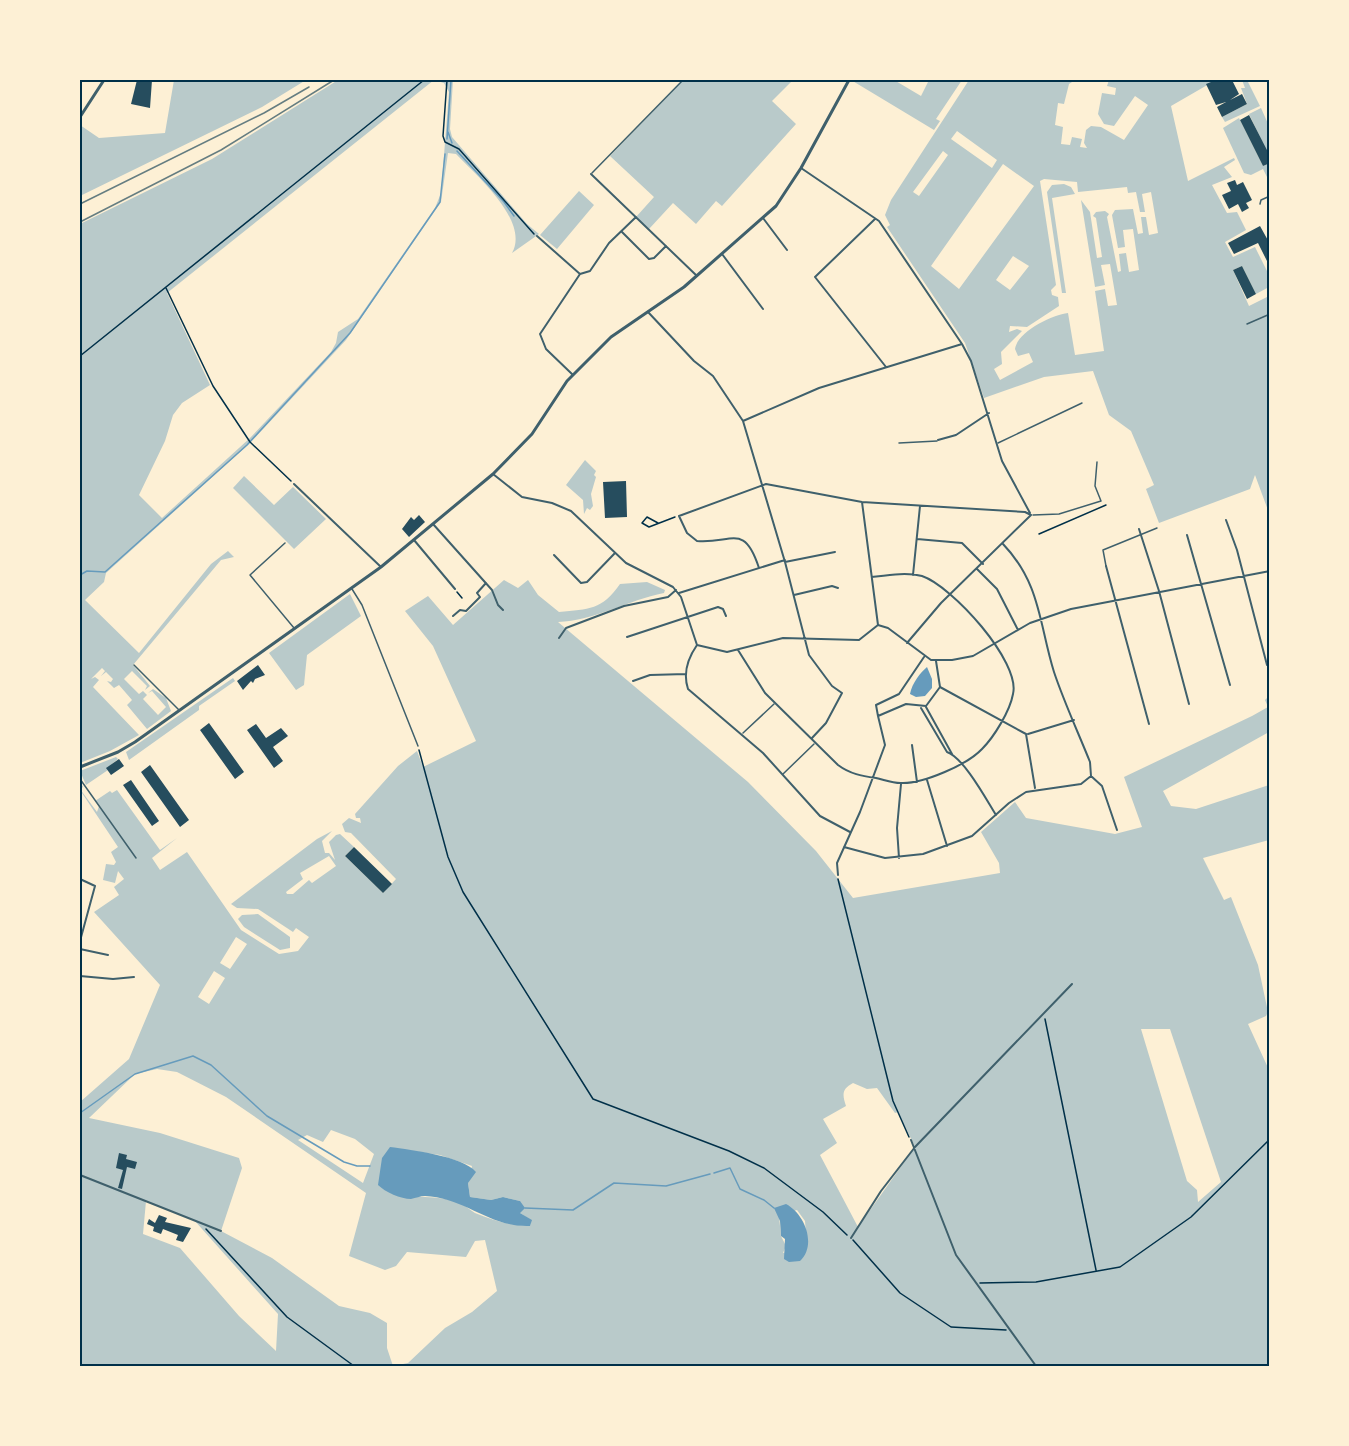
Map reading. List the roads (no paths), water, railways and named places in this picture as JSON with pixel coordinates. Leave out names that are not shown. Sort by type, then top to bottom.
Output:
[{"type":"street","points":[[80,117],[104,80]]},
{"type":"street","points":[[80,767],[118,752],[180,711],[381,567],[493,474],[532,434],[573,375],[611,337],[697,276],[764,218],[782,198],[801,168],[849,80]]},
{"type":"street","points":[[801,168],[876,218],[962,344],[989,413],[1002,461],[1031,515]]},
{"type":"street","points":[[591,174],[697,276]]},
{"type":"street","points":[[573,375],[546,349],[540,334],[580,274],[590,271],[621,231],[636,217]]},
{"type":"street","points":[[764,218],[787,250]]},
{"type":"street","points":[[876,218],[815,277],[886,367]]},
{"type":"street","points":[[621,231],[649,259],[654,258],[666,246]]},
{"type":"street","points":[[537,236],[580,274]]},
{"type":"street","points":[[722,254],[763,309]]},
{"type":"street","points":[[648,311],[694,361],[713,376],[743,421],[763,484],[812,661],[832,686],[842,693],[826,723],[812,738]]},
{"type":"street","points":[[743,421],[819,388],[962,344]]},
{"type":"street","points":[[938,440],[956,435],[989,413]]},
{"type":"street","points":[[493,474],[522,496],[552,503],[571,511],[615,553],[637,570],[665,581],[677,592],[697,645],[690,657],[686,674],[688,689],[742,734],[820,816],[850,832]]},
{"type":"street","points":[[294,484],[381,567]]},
{"type":"street","points":[[759,568],[753,549],[747,543],[735,538],[697,541],[687,533],[679,516],[763,484],[862,502],[1025,512],[1031,515]]},
{"type":"street","points":[[862,502],[879,625]]},
{"type":"street","points":[[913,575],[920,506]]},
{"type":"street","points":[[907,643],[950,594],[1031,515]]},
{"type":"street","points":[[1226,520],[1244,576],[1267,665]]},
{"type":"street","points":[[433,524],[486,583],[503,610]]},
{"type":"street","points":[[1139,529],[1159,591],[1189,704]]},
{"type":"street","points":[[1187,535],[1230,686]]},
{"type":"street","points":[[917,539],[962,543],[983,564]]},
{"type":"street","points":[[414,540],[456,590]]},
{"type":"street","points":[[1003,544],[1019,561],[1042,619],[1054,672],[1090,762],[1091,776],[1102,786],[1117,830]]},
{"type":"street","points":[[559,638],[566,628],[624,606],[668,597],[677,592],[785,561],[835,552]]},
{"type":"street","points":[[554,555],[581,583],[587,582],[615,553]]},
{"type":"street","points":[[1106,567],[1117,599],[1149,724]]},
{"type":"street","points":[[978,569],[996,589],[1018,630]]},
{"type":"street","points":[[879,625],[888,628],[924,657],[936,661],[973,656],[1018,630],[1071,609],[1269,571]]},
{"type":"street","points":[[738,650],[756,681],[775,703],[843,769],[901,784],[927,779],[960,763],[981,750],[1014,694],[1014,682],[1006,662],[978,620],[930,579],[913,575],[872,577]]},
{"type":"street","points":[[453,616],[460,610],[466,611],[480,597],[477,593],[486,583]]},
{"type":"street","points":[[794,595],[832,586],[838,588]]},
{"type":"street","points":[[627,637],[718,607],[723,609],[726,616]]},
{"type":"street","points":[[697,645],[716,651],[738,650],[770,640],[804,637],[859,640],[879,625]]},
{"type":"street","points":[[838,875],[837,863],[885,745],[876,705],[899,694],[924,657]]},
{"type":"street","points":[[878,716],[906,704],[926,706],[940,687],[936,661]]},
{"type":"street","points":[[633,681],[650,675],[686,674]]},
{"type":"street","points":[[940,687],[1026,734],[1074,720]]},
{"type":"street","points":[[926,706],[952,754],[996,815]]},
{"type":"street","points":[[920,707],[940,742],[947,752],[952,754]]},
{"type":"street","points":[[1026,734],[1035,789]]},
{"type":"street","points":[[912,745],[916,782]]},
{"type":"street","points":[[844,847],[870,855],[899,858],[923,855],[972,836],[1017,797],[1035,789],[1081,784],[1091,776]]},
{"type":"street","points":[[927,779],[947,846]]},
{"type":"street","points":[[899,858],[897,828],[901,784]]},
{"type":"street","points":[[80,879],[95,885],[80,941]]},
{"type":"street","points":[[80,949],[108,955]]},
{"type":"street","points":[[80,976],[113,979],[134,977]]},
{"type":"street","points":[[850,1238],[881,1191],[915,1147],[1072,984]]},
{"type":"street","points":[[911,1140],[951,1246],[1036,1366]]},
{"type":"street","points":[[80,1175],[221,1231]]},
{"type":"lane","points":[[591,174],[683,80]]},
{"type":"lane","points":[[1260,204],[1261,200],[1269,196]]},
{"type":"lane","points":[[1247,324],[1269,314]]},
{"type":"lane","points":[[997,443],[1082,403]]},
{"type":"lane","points":[[899,443],[938,440]]},
{"type":"lane","points":[[1031,515],[1059,514],[1101,501],[1095,486],[1097,462]]},
{"type":"lane","points":[[1106,567],[1103,550],[1157,528]]},
{"type":"lane","points":[[285,543],[250,575],[295,629]]},
{"type":"lane","points":[[351,589],[362,605],[418,746]]},
{"type":"lane","points":[[134,665],[180,711]]},
{"type":"lane","points":[[742,734],[775,703]]},
{"type":"lane","points":[[783,775],[815,742]]},
{"type":"lane","points":[[80,779],[136,858]]},
{"type":"water","points":[[927,667],[932,679],[932,688],[925,696],[916,697],[910,694],[911,690],[917,678]]},
{"type":"water","points":[[390,1147],[436,1155],[469,1166],[476,1172],[468,1183],[470,1197],[491,1200],[503,1197],[520,1201],[525,1208],[520,1213],[532,1220],[530,1226],[489,1218],[452,1201],[425,1196],[407,1199],[389,1193],[378,1185],[382,1158]]},
{"type":"water","points":[[786,1204],[799,1215],[806,1230],[808,1247],[800,1261],[789,1262],[784,1259],[785,1239],[781,1236],[780,1221],[774,1208]]},
{"type":"waterway","points":[[447,139],[451,80]]},
{"type":"waterway","points":[[448,132],[452,143]]},
{"type":"waterway","points":[[457,151],[514,216]]},
{"type":"waterway","points":[[80,575],[87,571],[105,572],[247,445],[350,333],[440,202],[445,154]]},
{"type":"waterway","points":[[80,1113],[135,1074],[193,1056],[211,1065],[267,1116],[344,1162],[357,1166],[370,1166]]},
{"type":"waterway","points":[[714,1173],[730,1168],[740,1189],[764,1200],[774,1208]]},
{"type":"waterway","points":[[525,1208],[573,1210],[614,1183],[666,1186],[710,1174]]},
{"type":"railway","points":[[80,222],[221,150],[334,80]]},
{"type":"railway","points":[[80,204],[264,113],[309,87]]}]
